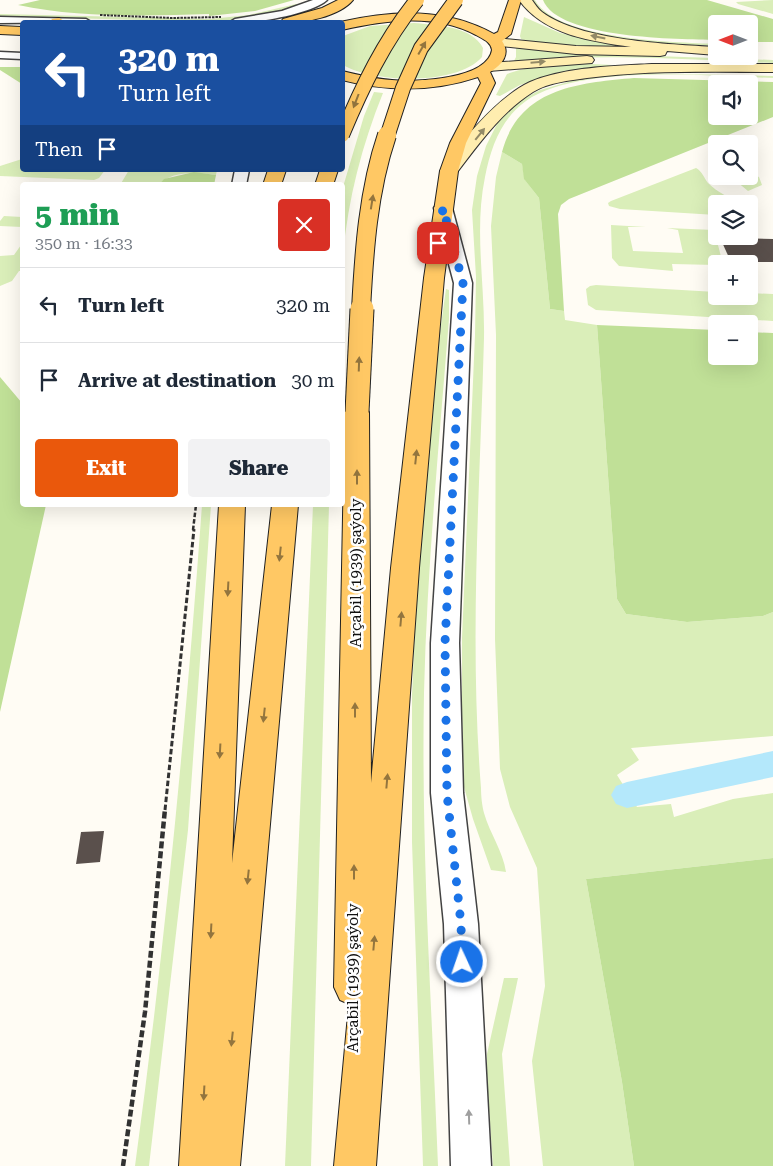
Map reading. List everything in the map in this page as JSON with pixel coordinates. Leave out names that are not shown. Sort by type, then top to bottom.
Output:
[{"type":"main road","points":[[295,20],[327,11],[347,0]]},
{"type":"main road","points":[[343,20],[360,0]]},
{"type":"main road","points":[[345,128],[362,86],[383,47],[417,0]]},
{"type":"main road","name":"Arçabil (1939) şaýoly","points":[[353,1166],[357,412],[364,253],[380,160],[403,88],[422,48],[456,0]]},
{"type":"main road","points":[[495,41],[504,34],[515,0]]},
{"type":"main road","points":[[525,0],[534,13],[550,23],[577,32],[641,44],[708,51]]},
{"type":"main road","points":[[345,24],[386,18],[427,18],[455,22],[479,30],[495,41],[499,48],[499,55],[486,69]]},
{"type":"main road","points":[[0,30],[20,31]]},
{"type":"main road","points":[[495,41],[576,50],[708,52]]},
{"type":"main road","points":[[0,44],[20,44]]},
{"type":"main road","points":[[758,54],[773,54]]},
{"type":"main road","points":[[345,76],[380,83],[409,85],[437,83],[463,78],[486,69],[552,61],[605,60],[773,68]]},
{"type":"main road","points":[[449,171],[496,113],[529,88],[545,82],[588,74],[628,70],[773,68]]},
{"type":"main road","points":[[353,1166],[405,568],[434,278],[449,171],[458,143],[488,83],[486,69]]},
{"type":"main road","points":[[200,1166],[232,507]]},
{"type":"main road","points":[[219,1166],[285,507]]},
{"type":"street","points":[[247,20],[284,14],[322,0]]},
{"type":"street","points":[[0,20],[20,21]]},
{"type":"street","points":[[0,55],[20,56]]},
{"type":"street","points":[[443,208],[463,283],[445,643],[447,794],[461,924],[471,1166]]},
{"type":"path","points":[[96,15],[172,18],[226,16]]},
{"type":"path","points":[[123,1166],[145,1012],[196,507]]},
{"type":"green space","points":[[40,0],[294,0],[255,11],[209,16],[209,14],[88,14],[18,5]]},
{"type":"green space","points":[[531,0],[535,0],[547,13],[567,23],[591,31],[646,40],[708,44],[708,46],[644,42],[616,38],[563,25],[544,14]]},
{"type":"green space","points":[[543,0],[707,0],[773,19],[773,42],[758,42],[758,15],[708,15],[708,40],[649,37],[595,30],[571,23],[553,13]]},
{"type":"green space","points":[[773,0],[773,14],[736,2]]},
{"type":"green space","points":[[296,4],[300,6],[233,20],[140,20],[0,16],[0,14],[210,19],[249,15]]},
{"type":"green space","points":[[524,17],[560,33],[622,47],[581,46],[527,41],[521,39],[520,36]]},
{"type":"green space","points":[[414,23],[453,28],[471,35],[478,41],[483,48],[482,57],[470,66],[454,73],[415,79],[374,75],[345,66],[345,35],[370,26]]},
{"type":"green space","points":[[516,46],[568,53],[708,58],[708,60],[610,57],[513,63],[516,57]]},
{"type":"green space","points":[[758,59],[773,60],[773,63],[758,62]]},
{"type":"green space","points":[[592,64],[613,65],[545,77],[520,85],[500,96],[496,95],[507,74],[527,68]]},
{"type":"green space","points":[[0,67],[20,67],[20,83],[0,70]]},
{"type":"green space","points":[[635,73],[727,75],[610,77],[549,89],[517,108],[498,134],[490,155],[480,217],[484,338],[478,507],[476,676],[483,810],[506,872],[491,870],[464,787],[462,638],[476,277],[472,210],[477,176],[486,146],[498,122],[521,100],[540,90],[575,80]]},
{"type":"green space","points":[[758,76],[773,76],[773,78],[758,78]]},
{"type":"green space","points":[[634,78],[708,80],[708,125],[753,125],[728,135],[708,135],[708,143],[569,199],[561,205],[558,214],[564,311],[550,309],[539,198],[524,179],[522,164],[502,152],[510,131],[522,114],[536,102],[553,93],[592,83]]},
{"type":"green space","points":[[758,82],[773,82],[773,117],[758,123]]},
{"type":"green space","points":[[374,92],[383,93],[362,152],[345,234],[344,182],[364,116]]},
{"type":"green space","points":[[502,152],[522,164],[525,180],[539,198],[550,309],[564,311],[565,320],[597,325],[617,599],[626,614],[687,622],[763,616],[773,612],[773,736],[631,748],[639,760],[617,775],[637,807],[671,804],[674,817],[733,799],[773,793],[773,858],[586,879],[622,1082],[634,1166],[543,1166],[532,1061],[545,986],[537,868],[510,807],[500,769],[495,639],[496,335],[491,226],[496,177]]},
{"type":"green space","points":[[20,160],[20,172],[104,172],[99,178],[94,180],[0,176],[0,166]]},
{"type":"green space","points":[[696,168],[708,185],[725,195],[708,195],[708,214],[620,209],[609,206],[608,203]]},
{"type":"green space","points":[[128,172],[217,172],[216,175],[194,173],[178,175],[162,182],[122,182]]},
{"type":"green space","points":[[194,172],[216,175],[215,182],[162,182],[164,179]]},
{"type":"green space","points":[[759,177],[762,185],[748,191],[741,185],[758,185]]},
{"type":"green space","points":[[4,216],[20,217],[20,227],[0,226],[0,221]]},
{"type":"green space","points":[[611,225],[646,227],[628,227],[633,251],[683,253],[678,230],[667,228],[708,230],[708,245],[718,245],[721,255],[708,255],[708,265],[672,264],[673,271],[619,266],[612,258]]},
{"type":"green space","points":[[20,246],[20,271],[12,281],[0,286],[0,256],[14,255]]},
{"type":"green space","points":[[590,286],[708,292],[708,305],[758,305],[758,293],[773,294],[773,321],[758,320],[758,315],[708,315],[708,317],[596,310],[588,305],[586,289]]},
{"type":"green space","points":[[446,289],[449,290],[449,319],[431,553],[423,752],[438,1166],[423,1166],[412,842],[412,695],[417,579],[438,346]]},
{"type":"green space","points":[[597,325],[708,330],[708,365],[758,365],[758,332],[773,333],[773,612],[763,616],[687,622],[626,614],[617,599]]},
{"type":"green space","points":[[0,377],[20,401],[20,507],[46,507],[0,712]]},
{"type":"green space","points":[[202,507],[211,507],[188,830],[149,1166],[135,1166],[174,836]]},
{"type":"green space","points":[[313,507],[329,507],[311,1166],[285,1166]]},
{"type":"green space","points":[[773,858],[773,1166],[634,1166],[622,1082],[586,879]]},
{"type":"green space","points":[[504,978],[518,978],[502,1054],[510,1166],[493,1166],[487,1054]]},
{"type":"building","points":[[758,239],[773,239],[773,262],[758,262],[758,255],[728,255],[723,245],[758,245]]},
{"type":"building","points":[[104,831],[100,862],[76,864],[81,832]]},
{"type":"waterway","points":[[627,795],[773,764]]},
{"type":"route","points":[[438,243],[443,208],[463,283],[445,643],[447,794],[461,924],[462,962]]}]
